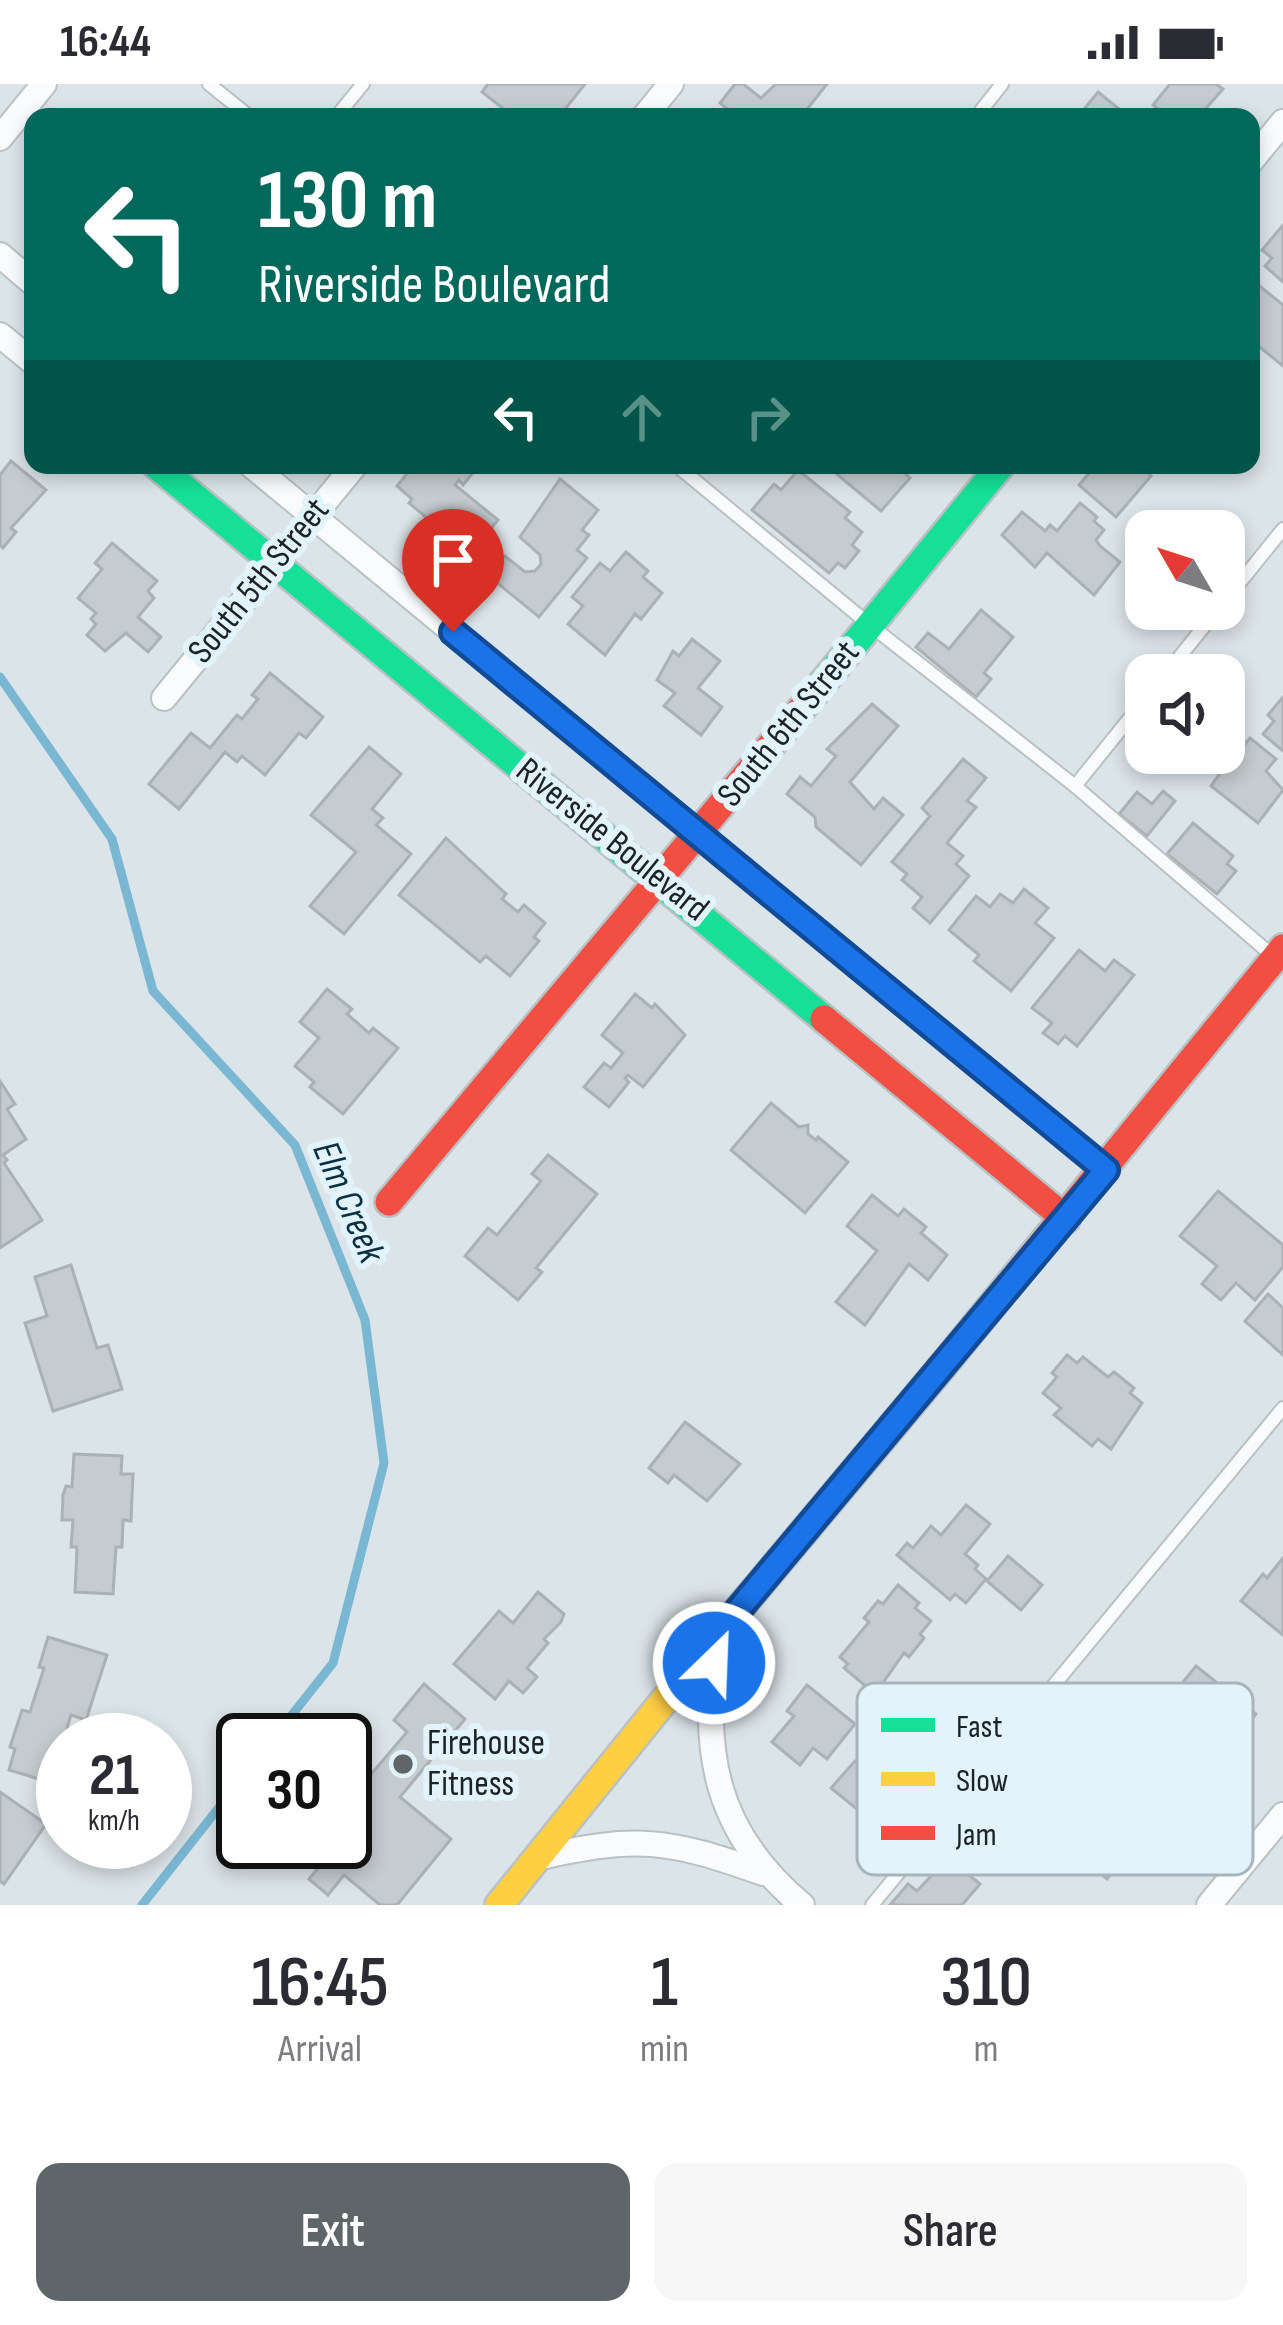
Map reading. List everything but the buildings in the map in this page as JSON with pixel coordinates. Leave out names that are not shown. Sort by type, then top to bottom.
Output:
[{"type":"street","points":[[25,108],[44,84]]},
{"type":"street","points":[[651,108],[671,84]]},
{"type":"street","points":[[0,139],[24,109]]},
{"type":"street","points":[[1260,150],[1283,122]]},
{"type":"street","points":[[0,255],[24,275]]},
{"type":"street","points":[[0,334],[24,354]]},
{"type":"street","name":"Riverside Boulevard","points":[[167,474],[1066,1219]]},
{"type":"street","name":"Riverside Boulevard","points":[[262,474],[1106,1170]]},
{"type":"street","name":"South 5th Street","points":[[164,698],[348,474]]},
{"type":"street","name":"South 6th Street","points":[[388,1202],[662,880],[994,474]]},
{"type":"street","points":[[499,1905],[718,1634],[1066,1219],[1279,953]]},
{"type":"street","points":[[718,1634],[710,1692],[717,1771],[746,1849],[765,1874],[802,1905]]},
{"type":"street","points":[[1253,1855],[1283,1815]]},
{"type":"street","points":[[537,1858],[618,1841],[656,1842],[701,1851],[765,1874]]},
{"type":"street","points":[[1217,1902],[1237,1875]]},
{"type":"lane","points":[[209,84],[239,108]]},
{"type":"lane","points":[[343,108],[363,84]]},
{"type":"lane","points":[[983,108],[1003,84]]},
{"type":"lane","points":[[697,474],[870,625],[1279,953]]},
{"type":"lane","points":[[1245,576],[1283,529]]},
{"type":"lane","points":[[1182,654],[1202,630]]},
{"type":"lane","points":[[1076,786],[1125,724]]},
{"type":"lane","points":[[1056,1683],[1283,1408]]},
{"type":"lane","points":[[872,1905],[897,1875]]},
{"type":"waterway","name":"Elm Creek","points":[[0,677],[112,839],[153,991],[295,1145],[365,1320],[384,1463],[333,1663],[293,1713]]},
{"type":"waterway","name":"Elm Creek","points":[[142,1905],[216,1811]]},
{"type":"traffic: fast","points":[[167,474],[824,1019]]},
{"type":"traffic: fast","points":[[808,701],[994,474]]},
{"type":"traffic: slow","points":[[499,1905],[941,1368]]},
{"type":"traffic: jam","points":[[389,1202],[808,701]]},
{"type":"traffic: jam","points":[[941,1368],[1283,948]]},
{"type":"traffic: jam","points":[[824,1019],[1066,1219]]},
{"type":"place","name":"Firehouse Fitness","points":[[403,1764]]},
{"type":"route","points":[[453,632],[1106,1170],[718,1634],[714,1663]]}]
